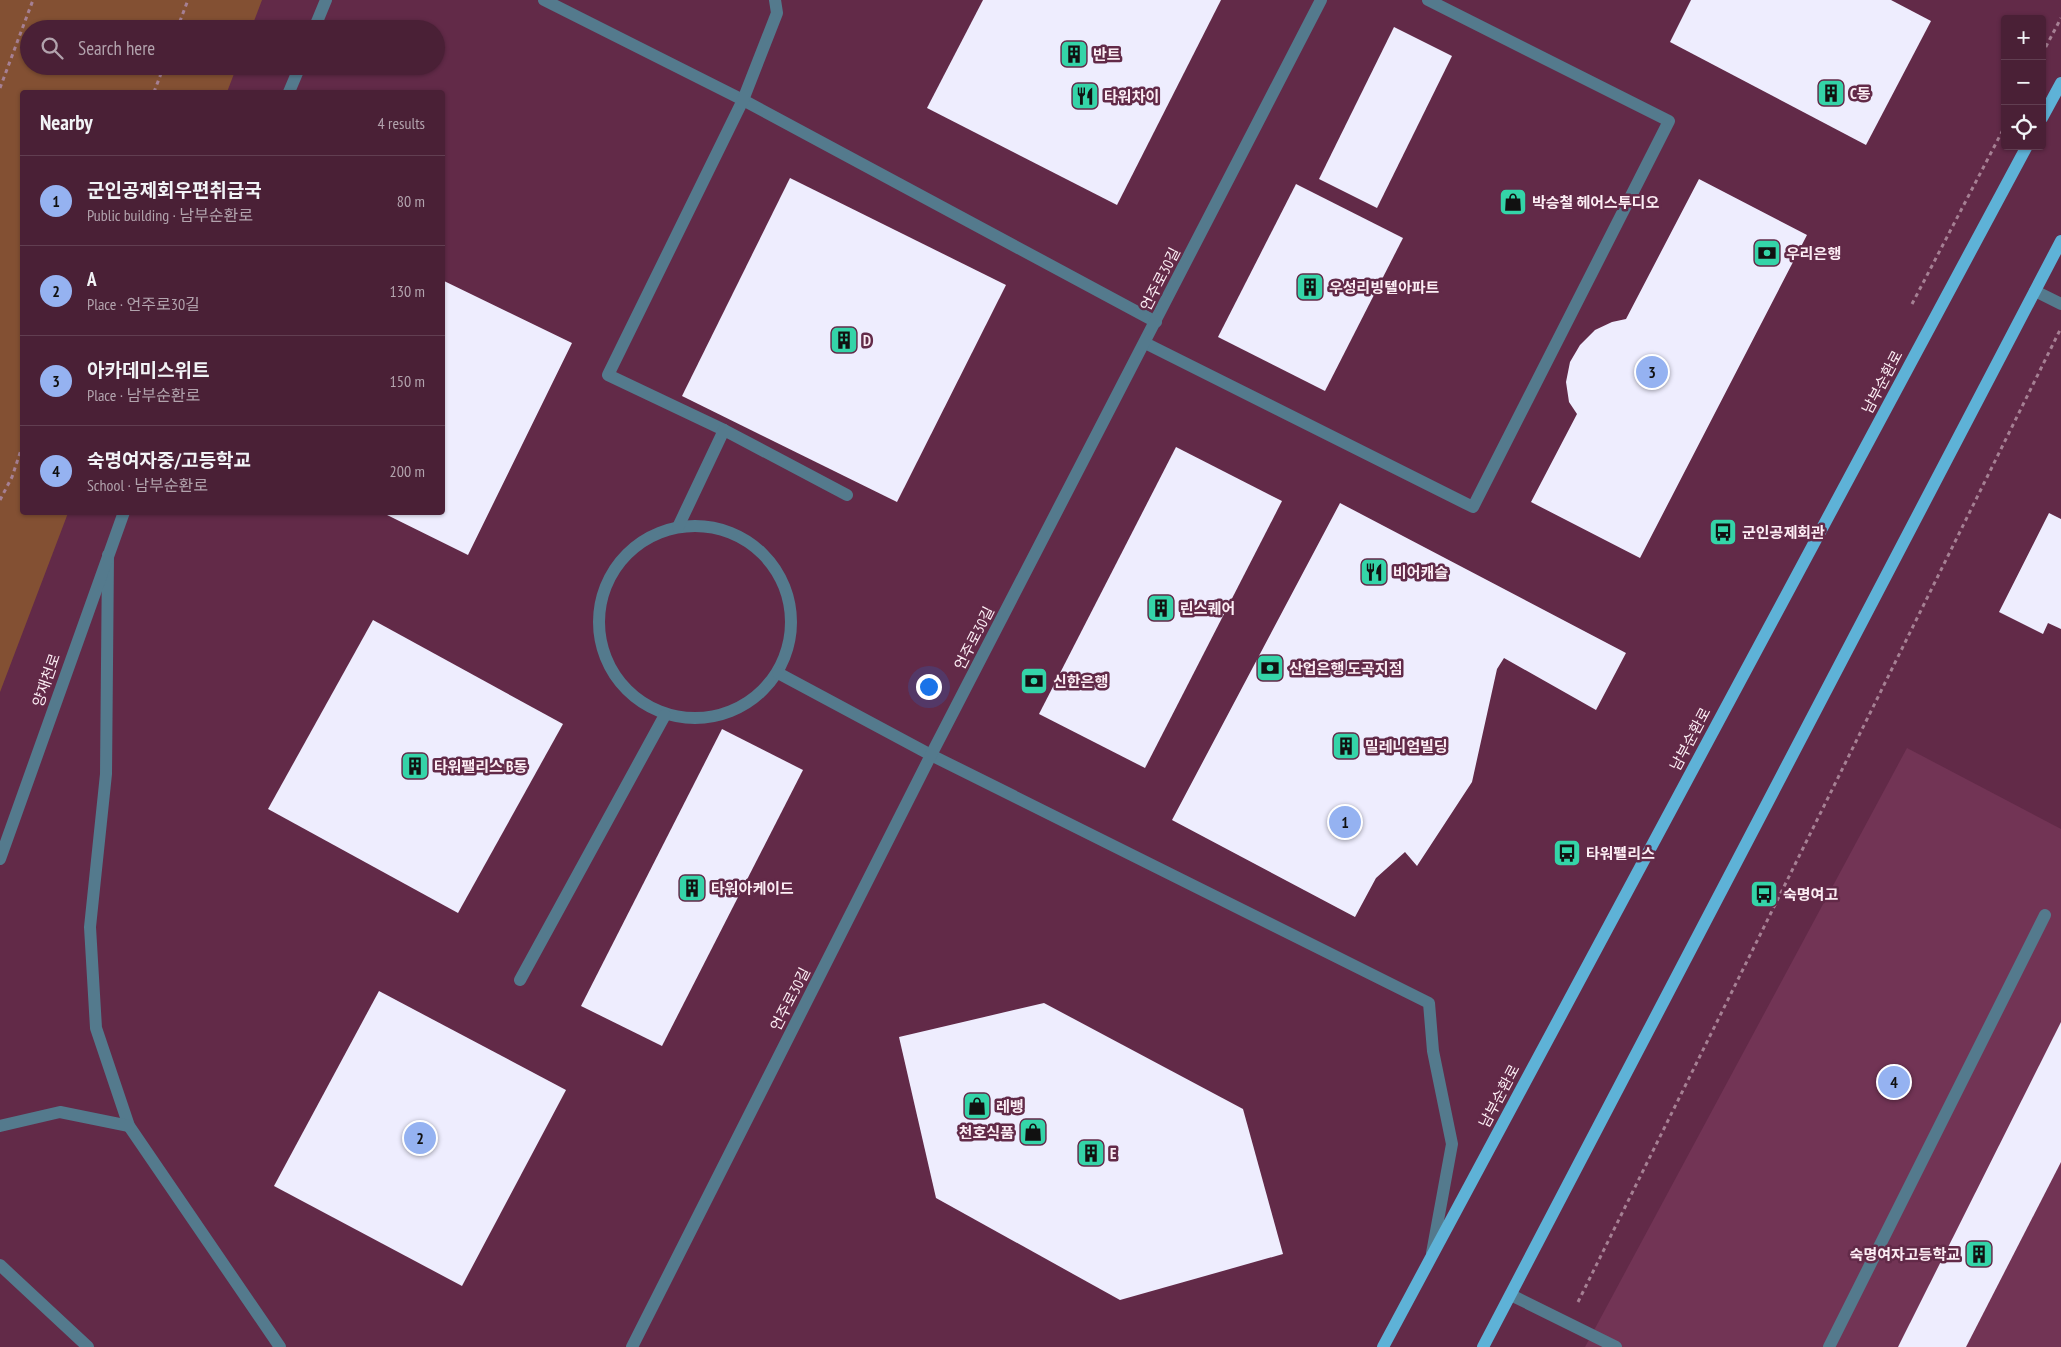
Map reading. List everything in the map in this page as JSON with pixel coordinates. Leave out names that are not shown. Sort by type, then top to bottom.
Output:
[{"type":"main road","points":[[2046,111],[2061,83]]},
{"type":"main road","name":"남부순환로","points":[[1383,1347],[2025,150]]},
{"type":"main road","points":[[1484,1347],[2061,241]]},
{"type":"street","points":[[318,20],[326,0]]},
{"type":"street","points":[[544,0],[743,100],[1156,322]]},
{"type":"street","points":[[775,0],[777,13],[743,100],[608,375],[724,430],[847,495]]},
{"type":"street","name":"언주로30길","points":[[632,1347],[931,755],[1321,0]]},
{"type":"street","points":[[1145,343],[1473,507],[1669,121],[1428,0]]},
{"type":"street","points":[[290,90],[296,75]]},
{"type":"street","points":[[2035,291],[2061,304]]},
{"type":"street","points":[[678,527],[724,430]]},
{"type":"street","name":"양재천로","points":[[0,859],[123,515]]},
{"type":"street","points":[[710,526],[740,536],[765,555],[779,575],[783,581],[792,612],[790,643],[778,673],[756,697],[728,713],[697,719],[665,715],[636,700],[614,677],[601,647],[598,615],[606,584],[623,558],[648,538],[678,527],[710,526]]},
{"type":"street","points":[[108,555],[106,774],[90,927],[96,1028],[129,1126],[280,1347]]},
{"type":"street","points":[[778,673],[931,755],[1429,1003],[1433,1051],[1452,1144],[1432,1255]]},
{"type":"street","points":[[520,980],[665,715]]},
{"type":"street","points":[[1829,1347],[2045,915]]},
{"type":"street","points":[[0,1126],[60,1112],[129,1126]]},
{"type":"street","points":[[0,1265],[88,1347]]},
{"type":"street","points":[[1511,1295],[1616,1347]]},
{"type":"path","points":[[26,20],[33,0]]},
{"type":"path","points":[[181,20],[188,0]]},
{"type":"path","points":[[2046,46],[2061,18]]},
{"type":"path","points":[[0,88],[20,35]]},
{"type":"path","points":[[155,90],[161,75]]},
{"type":"path","points":[[1567,1323],[2061,328]]},
{"type":"path","points":[[0,500],[12,477],[20,453]]},
{"type":"shaded area","points":[[0,0],[262,0],[254,20],[20,20],[20,75],[234,75],[228,90],[20,90],[20,515],[67,515],[0,692]]},
{"type":"shaded area","points":[[1907,748],[2061,829],[2061,1347],[1585,1347]]},
{"type":"building","name":"반트","points":[[983,0],[1221,0],[1117,205],[927,108]]},
{"type":"building","name":"C동","points":[[1691,0],[1891,0],[1931,21],[1866,145],[1670,42]]},
{"type":"building","points":[[1394,27],[1452,56],[1377,208],[1319,179]]},
{"type":"building","name":"D","points":[[790,178],[1006,285],[897,502],[682,396]]},
{"type":"building","points":[[1699,179],[1807,235],[1640,558],[1531,502],[1577,414],[1569,402],[1566,382],[1570,362],[1580,345],[1595,330],[1612,322],[1626,319]]},
{"type":"building","name":"우성리빙텔아파트","points":[[1296,184],[1403,238],[1325,391],[1218,337]]},
{"type":"building","points":[[445,281],[572,343],[468,555],[387,515],[445,515]]},
{"type":"building","name":"린스퀘어","points":[[1176,447],[1282,501],[1145,768],[1039,714]]},
{"type":"building","name":"밀레니엄빌딩","points":[[1340,503],[1626,653],[1596,710],[1504,658],[1497,669],[1472,782],[1417,866],[1405,852],[1376,878],[1355,917],[1172,820]]},
{"type":"building","points":[[2049,513],[2061,519],[2061,629],[2048,623],[2043,634],[1999,612]]},
{"type":"building","name":"타워팰리스 B동","points":[[373,620],[563,724],[458,913],[268,809]]},
{"type":"building","name":"타워아케이드","points":[[722,729],[803,770],[662,1046],[581,1006]]},
{"type":"building","points":[[379,991],[566,1090],[462,1286],[274,1186]]},
{"type":"building","name":"E","points":[[1044,1003],[1243,1109],[1283,1254],[1120,1300],[936,1198],[899,1037]]},
{"type":"building","name":"숙명여자고등학교","points":[[2061,1022],[2061,1162],[1966,1347],[1898,1347]]},
{"type":"place","name":"반트","points":[[1074,54]]},
{"type":"place","name":"C동","points":[[1831,93]]},
{"type":"place","name":"타워차이","points":[[1085,96]]},
{"type":"place","name":"박승철 헤어스투디오","points":[[1513,202]]},
{"type":"place","name":"우리은행","points":[[1767,253]]},
{"type":"place","name":"우성리빙텔아파트","points":[[1310,287]]},
{"type":"place","name":"D","points":[[844,340]]},
{"type":"place","name":"아카데미스위트","points":[[1652,372]]},
{"type":"place","name":"군인공제회관","points":[[1723,532]]},
{"type":"place","name":"비어캐슬","points":[[1374,572]]},
{"type":"place","name":"린스퀘어","points":[[1161,608]]},
{"type":"place","name":"산업은행 도곡지점","points":[[1270,668]]},
{"type":"place","name":"신한은행","points":[[1034,681]]},
{"type":"place","name":"밀레니엄빌딩","points":[[1346,746]]},
{"type":"place","name":"타워팰리스 B동","points":[[415,766]]},
{"type":"place","name":"군인공제회우편취급국","points":[[1345,822]]},
{"type":"place","name":"타워펠리스","points":[[1567,853]]},
{"type":"place","name":"타워아케이드","points":[[692,888]]},
{"type":"place","name":"숙명여고","points":[[1764,894]]},
{"type":"place","name":"숙명여자중/고등학교","points":[[1894,1082]]},
{"type":"place","name":"레뱅","points":[[977,1106]]},
{"type":"place","name":"천호식품","points":[[1033,1132]]},
{"type":"place","name":"A","points":[[420,1138]]},
{"type":"place","name":"E","points":[[1091,1153]]},
{"type":"place","name":"숙명여자고등학교","points":[[1979,1254]]}]
